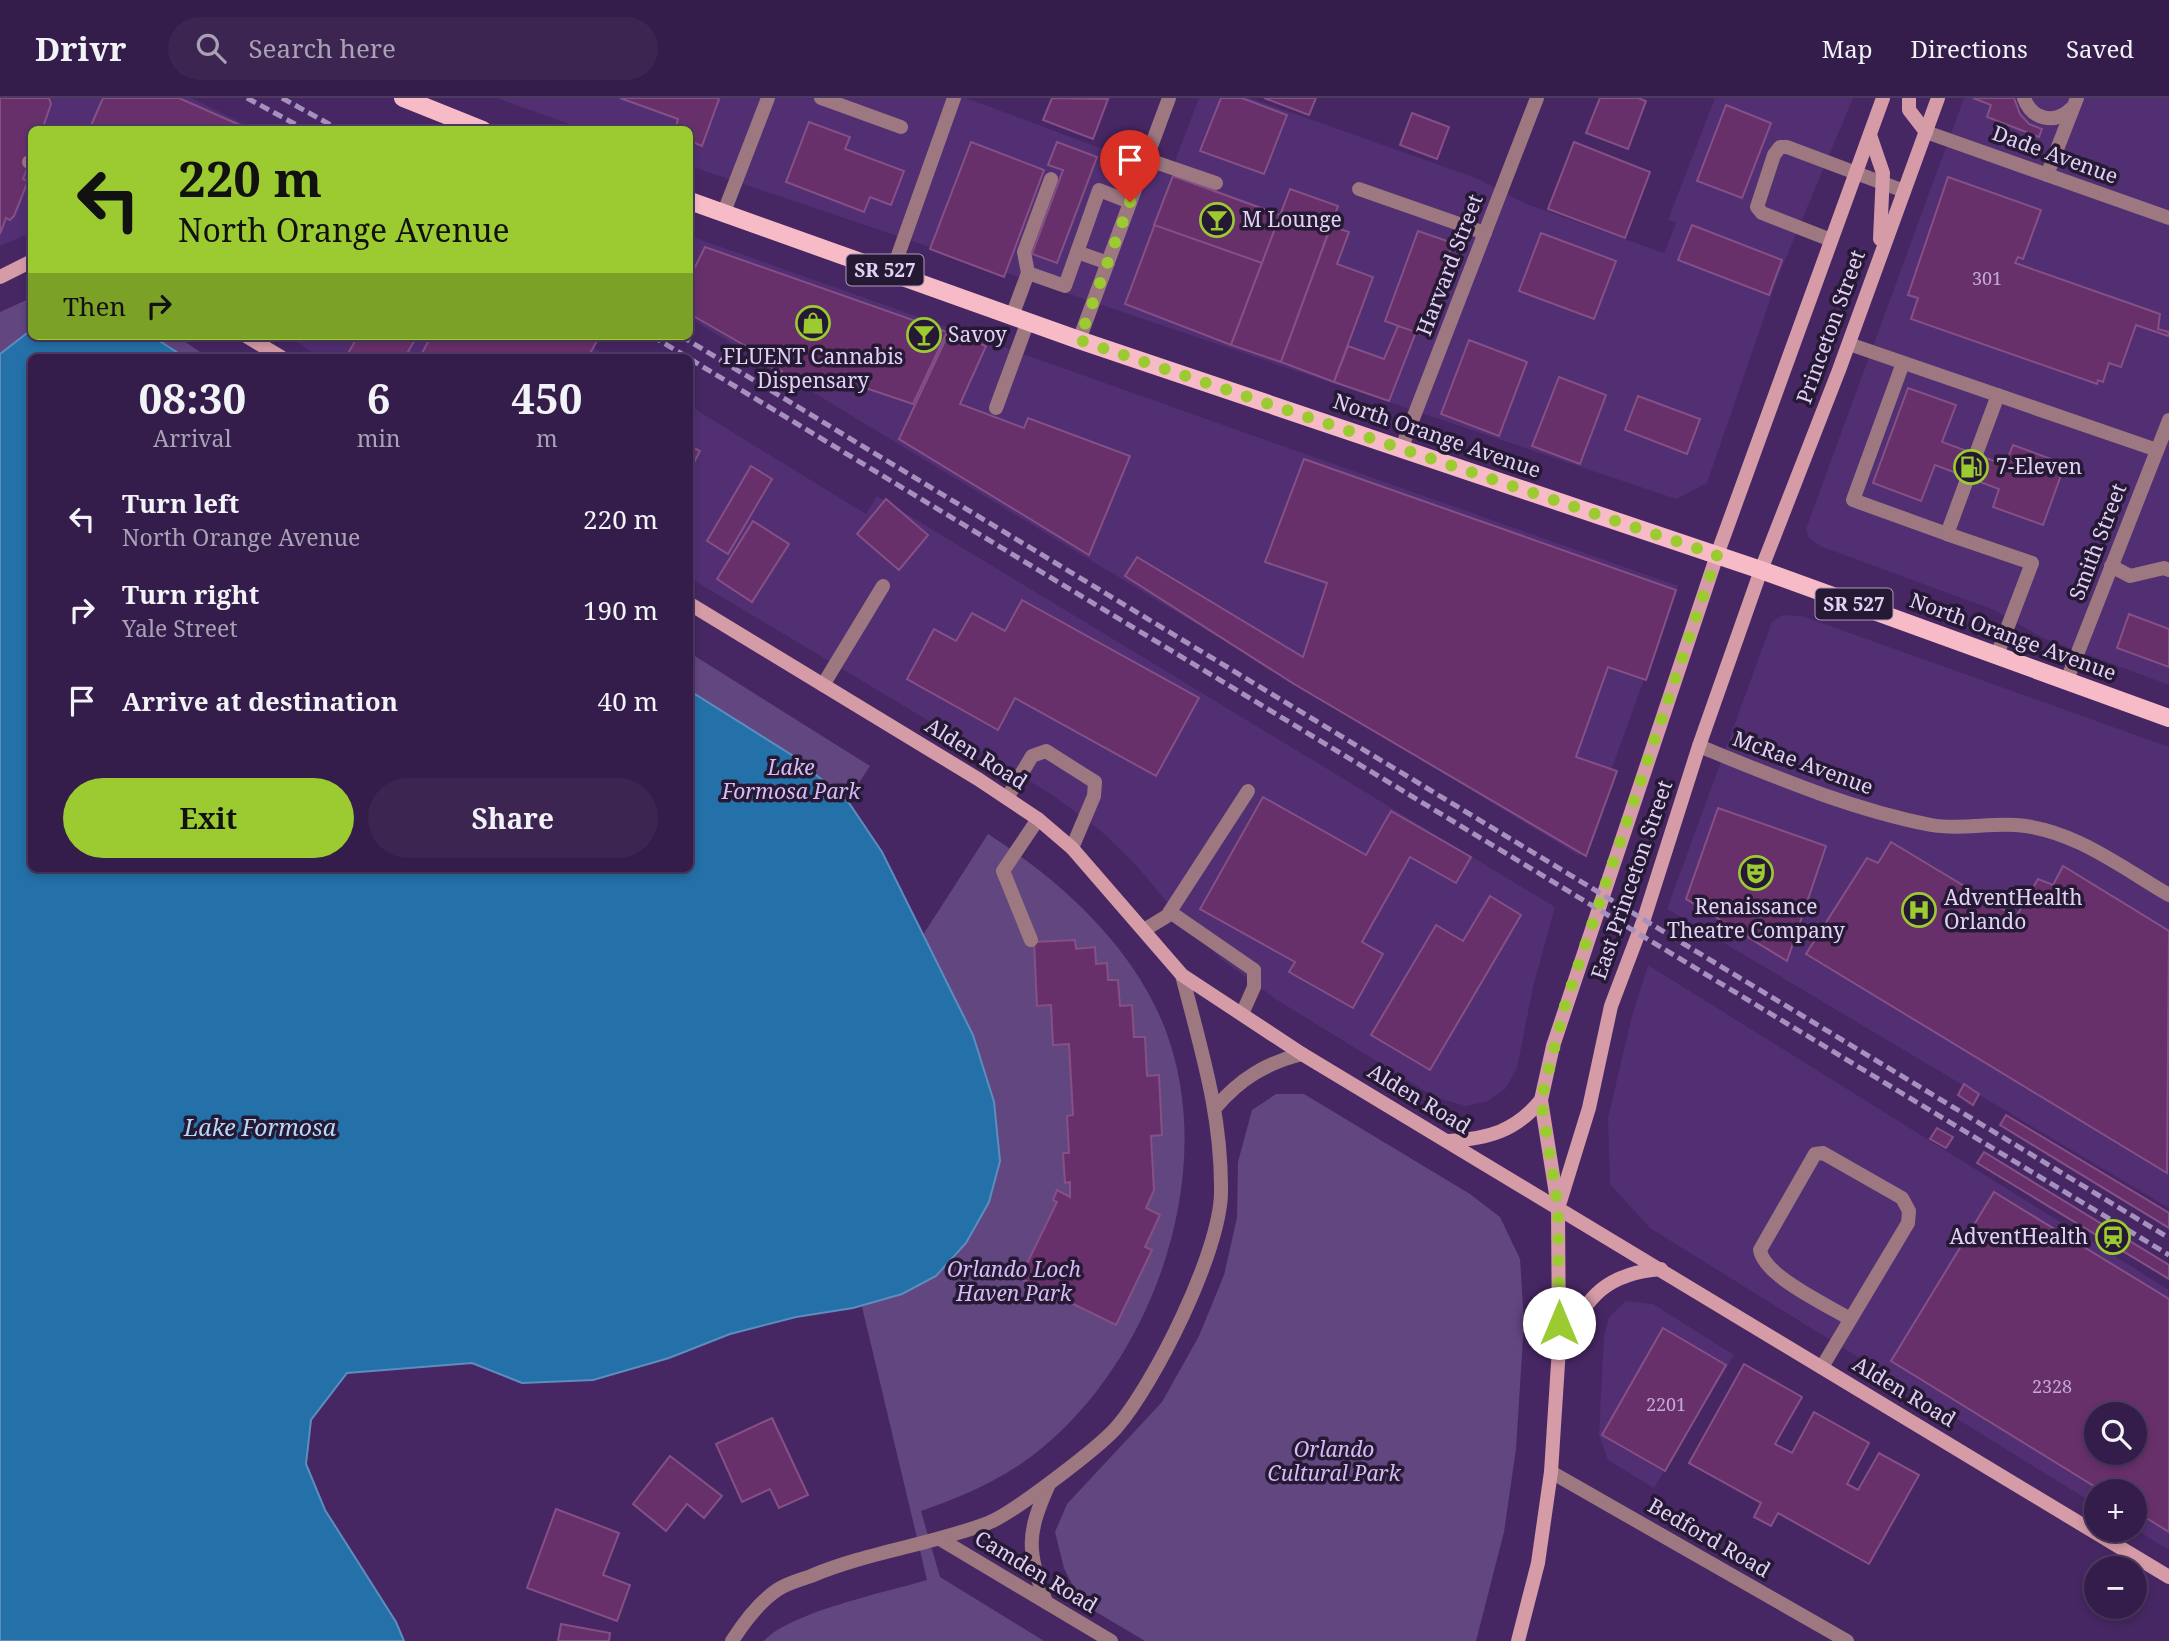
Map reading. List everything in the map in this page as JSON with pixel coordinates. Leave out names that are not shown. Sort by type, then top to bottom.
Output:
[{"type":"main road","points":[[403,98],[473,126]]},
{"type":"main road","name":"Princeton Street","points":[[1717,555],[1883,98]]},
{"type":"main road","points":[[1909,98],[1909,110],[1926,132]]},
{"type":"main road","name":"Princeton Street","points":[[1761,570],[1849,344],[1938,98]]},
{"type":"main road","points":[[1870,135],[1883,173],[1878,262]]},
{"type":"main road","name":"North Orange Avenue","points":[[693,202],[1079,340],[1761,570],[2169,718]]},
{"type":"main road","points":[[0,277],[28,263]]},
{"type":"main road","points":[[253,340],[276,354]]},
{"type":"main road","name":"East Princeton Street","points":[[1518,1641],[1538,1563],[1551,1472],[1559,1348],[1558,1207],[1541,1100],[1566,1002],[1717,555]]},
{"type":"main road","name":"East Princeton Street","points":[[1558,1207],[1589,1108],[1611,1006],[1644,919],[1699,746],[1761,570]]},
{"type":"main road","name":"Alden Road","points":[[693,606],[1038,819],[1072,848],[1182,975],[1302,1054],[2169,1577]]},
{"type":"main road","points":[[1448,1141],[1479,1139],[1510,1129],[1526,1118],[1541,1100]]},
{"type":"main road","points":[[1559,1348],[1590,1297],[1613,1279],[1638,1271],[1661,1269]]},
{"type":"street","points":[[724,212],[768,98]]},
{"type":"street","points":[[821,98],[901,127]]},
{"type":"street","points":[[892,272],[954,98]]},
{"type":"street","points":[[1079,340],[1169,98]]},
{"type":"street","name":"Harvard Street","points":[[1402,447],[1537,98]]},
{"type":"street","points":[[2024,98],[2032,113],[2048,119],[2065,115],[2076,99]]},
{"type":"street","points":[[2047,175],[2076,99]]},
{"type":"street","name":"Dade Avenue","points":[[1926,132],[2169,218]]},
{"type":"street","points":[[1831,240],[1762,213],[1756,207],[1756,199],[1780,147],[1787,147],[1904,191]]},
{"type":"street","points":[[1146,159],[1216,183]]},
{"type":"street","points":[[996,408],[1020,318],[1028,273],[1024,252],[1051,179]]},
{"type":"street","points":[[1359,189],[1485,233]]},
{"type":"street","points":[[1028,273],[1065,286],[1099,190],[1130,202]]},
{"type":"street","points":[[1077,252],[1108,263]]},
{"type":"street","points":[[1849,344],[2157,450]]},
{"type":"street","points":[[1903,363],[1853,500],[2032,563],[1997,655]]},
{"type":"street","points":[[1976,454],[1998,396]]},
{"type":"street","name":"Smith Street","points":[[2067,680],[2168,428]]},
{"type":"street","points":[[1947,534],[1968,477]]},
{"type":"street","points":[[2111,566],[2130,576],[2164,568],[2169,570]]},
{"type":"street","points":[[823,685],[883,586]]},
{"type":"street","name":"McRae Avenue","points":[[1699,746],[1842,803],[1934,825],[2015,825],[2052,830],[2085,845],[2169,895]]},
{"type":"street","points":[[1007,798],[1032,756],[1039,751],[1046,751],[1096,782],[1094,796],[1072,848]]},
{"type":"street","points":[[1144,930],[1170,912],[1248,792]]},
{"type":"street","points":[[1031,940],[1003,871],[1038,819]]},
{"type":"street","points":[[1170,912],[1254,970],[1256,978],[1242,1014]]},
{"type":"street","points":[[732,1641],[746,1617],[778,1589],[848,1560],[940,1539],[992,1521],[1050,1482],[1115,1429],[1160,1364],[1190,1298],[1208,1247],[1221,1196],[1216,1107],[1182,975]]},
{"type":"street","points":[[1216,1107],[1233,1088],[1252,1073],[1278,1060],[1302,1054]]},
{"type":"street","points":[[1822,1367],[1908,1223],[1909,1211],[1902,1198],[1823,1153],[1815,1154],[1760,1250],[1761,1256],[1781,1277],[1850,1319]]},
{"type":"street","name":"Bedford Road","points":[[1551,1472],[1847,1641]]},
{"type":"street","points":[[1046,1602],[1037,1577],[1030,1542],[1033,1519],[1050,1482]]},
{"type":"street","name":"Camden Road","points":[[940,1539],[1111,1641]]},
{"type":"shaded area","points":[[0,98],[191,98],[248,126],[28,126],[28,234],[0,246]]},
{"type":"shaded area","points":[[497,98],[966,98],[1170,174],[1199,98],[1250,98],[1476,178],[1524,203],[1664,253],[1676,223],[1668,220],[1715,98],[1853,98],[1778,277],[1707,483],[1676,499],[693,167],[693,126],[575,126]]},
{"type":"shaded area","points":[[1964,98],[2169,98],[2169,685],[2043,638],[1994,610],[1820,546],[1809,538],[1806,529]]},
{"type":"shaded area","points":[[693,237],[1678,586],[1580,856],[693,320]]},
{"type":"shaded area","points":[[293,340],[581,340],[604,354],[315,354]]},
{"type":"shaded area","points":[[693,408],[866,514],[877,496],[1555,907],[1533,987],[1517,1068],[1505,1089],[1488,1101],[1466,1106],[1435,1097],[1277,1000],[1221,959],[1190,929],[1134,863],[1101,831],[1051,794],[693,580]]},
{"type":"shaded area","name":"AdventHealth Orlando","points":[[1783,615],[1802,616],[2169,747],[2169,1208],[1667,909],[1772,622]]},
{"type":"shaded area","points":[[1648,965],[2169,1290],[2169,1550],[2147,1536],[2147,1479],[2084,1479],[2084,1498],[1650,1228],[1610,1184],[1608,1118],[1632,1016]]},
{"type":"shaded area","points":[[1626,1301],[1653,1304],[1734,1355],[1654,1488],[1608,1460],[1599,1435],[1604,1336],[1609,1317]]},
{"type":"green space","points":[[28,299],[28,340],[183,340],[203,354],[28,354],[28,370],[0,464],[0,312]]},
{"type":"green space","name":"Lake Formosa Park","points":[[693,655],[870,766],[809,858],[693,776]]},
{"type":"green space","name":"Orlando Loch Haven Park","points":[[988,834],[1041,872],[1091,917],[1133,968],[1164,1026],[1180,1081],[1185,1138],[1180,1197],[1167,1255],[1145,1310],[1117,1362],[1082,1409],[1042,1448],[1014,1468],[969,1492],[921,1511],[940,1577],[1044,1641],[764,1641],[777,1631],[816,1612],[927,1580],[853,1269],[899,972]]},
{"type":"green space","name":"Orlando Cultural Park","points":[[1276,1094],[1304,1094],[1470,1194],[1500,1217],[1520,1259],[1524,1322],[1516,1449],[1504,1532],[1476,1641],[1145,1641],[1081,1603],[1064,1568],[1055,1532],[1067,1504],[1162,1402],[1199,1336],[1224,1275],[1237,1218],[1238,1162],[1252,1110]]},
{"type":"water","name":"Lake Formosa","points":[[28,332],[28,340],[158,340],[179,354],[28,354],[28,872],[693,872],[693,693],[795,757],[849,803],[882,852],[973,1035],[994,1102],[1000,1161],[989,1202],[966,1243],[936,1276],[902,1294],[853,1308],[796,1317],[730,1334],[669,1358],[593,1380],[522,1383],[472,1363],[347,1373],[311,1420],[306,1464],[325,1510],[396,1622],[404,1641],[0,1641],[0,354]]},
{"type":"building","points":[[0,98],[49,98],[51,104],[43,126],[28,126],[28,166],[23,179],[28,181],[14,216],[10,220],[6,218],[0,234]]},
{"type":"building","points":[[103,98],[179,98],[242,126],[91,126]]},
{"type":"building","points":[[620,98],[719,99],[702,146],[693,142],[693,126],[676,126],[678,119]]},
{"type":"building","points":[[1052,98],[1108,99],[1093,139],[1043,120]]},
{"type":"building","points":[[1221,98],[1242,98],[1287,115],[1264,174],[1200,151]]},
{"type":"building","points":[[1264,98],[1316,98],[1309,115]]},
{"type":"building","points":[[1600,98],[1638,98],[1646,101],[1628,149],[1586,133]]},
{"type":"building","points":[[1973,98],[2014,98],[2020,114],[2029,124],[2042,129],[2039,137],[1987,117],[1991,105]]},
{"type":"building","points":[[1726,105],[1771,123],[1742,198],[1697,181]]},
{"type":"building","points":[[1412,113],[1449,127],[1437,159],[1400,145]]},
{"type":"building","points":[[809,122],[850,137],[845,149],[904,171],[891,205],[870,197],[864,212],[786,182]]},
{"type":"building","points":[[971,142],[1044,170],[1004,277],[930,249]]},
{"type":"building","points":[[1057,142],[1097,157],[1057,263],[1032,254],[1063,170],[1048,165]]},
{"type":"building","points":[[1574,142],[1650,172],[1625,238],[1548,209]]},
{"type":"building","points":[[1173,176],[1280,215],[1231,345],[1125,304]]},
{"type":"building","name":"M Lounge","points":[[1173,176],[1280,215],[1262,263],[1154,225]]},
{"type":"building","points":[[1948,177],[2041,210],[2023,259],[2018,257],[2015,263],[2160,314],[2158,329],[2169,332],[2168,336],[2136,325],[2121,367],[2109,363],[2103,382],[2098,380],[2097,384],[1911,319],[1918,298],[1908,295]]},
{"type":"building","points":[[1290,189],[1338,206],[1281,362],[1231,345]]},
{"type":"building","points":[[1692,225],[1782,260],[1769,295],[1678,260]]},
{"type":"building","points":[[1331,226],[1349,232],[1337,264],[1373,277],[1334,382],[1281,362]]},
{"type":"building","points":[[1418,231],[1453,243],[1419,334],[1385,321]]},
{"type":"building","points":[[1541,233],[1616,261],[1594,319],[1519,291]]},
{"type":"building","name":"FLUENT Cannabis Dispensary","points":[[705,247],[947,332],[913,404],[827,375],[823,391],[781,376],[782,371],[761,364],[763,356],[693,316],[693,271]]},
{"type":"building","points":[[1398,326],[1416,332],[1389,401],[1334,382],[1348,346],[1384,359]]},
{"type":"building","points":[[949,332],[986,346],[960,404],[1024,428],[1028,418],[1130,456],[1089,555],[899,439]]},
{"type":"building","points":[[356,340],[415,340],[407,354],[348,354]]},
{"type":"building","points":[[429,340],[597,341],[590,354],[422,354]]},
{"type":"building","points":[[1469,340],[1527,362],[1499,436],[1441,414]]},
{"type":"building","points":[[1559,377],[1606,395],[1580,464],[1532,446]]},
{"type":"building","points":[[1908,388],[1956,405],[1942,442],[2005,465],[2013,445],[2065,464],[2043,525],[1993,507],[1999,489],[1935,465],[1921,501],[1873,483]]},
{"type":"building","points":[[1638,396],[1700,419],[1687,454],[1625,430]]},
{"type":"building","points":[[693,448],[700,451],[693,464]]},
{"type":"building","points":[[1304,459],[1676,590],[1646,680],[1608,667],[1576,757],[1617,771],[1586,856],[1294,684],[1125,576],[1137,557],[1303,657],[1327,583],[1265,562]]},
{"type":"building","points":[[751,466],[772,479],[728,554],[707,541]]},
{"type":"building","points":[[886,499],[928,535],[899,570],[857,534]]},
{"type":"building","points":[[753,521],[789,544],[752,602],[717,579]]},
{"type":"building","points":[[1022,600],[1199,698],[1156,776],[1015,698],[998,730],[907,679],[934,629],[956,641],[972,613],[1005,631]]},
{"type":"building","points":[[2129,614],[2169,629],[2169,667],[2117,648]]},
{"type":"building","points":[[1263,797],[1366,855],[1391,811],[1471,857],[1456,883],[1410,857],[1362,942],[1383,954],[1353,1008],[1289,972],[1295,962],[1200,909]]},
{"type":"building","name":"Renaissance Theatre Company","points":[[1718,808],[1826,846],[1787,961],[1686,899]]},
{"type":"building","points":[[1891,842],[2016,917],[2038,879],[2053,885],[2063,866],[2169,931],[2167,1173],[1806,954],[1867,858],[1878,863]]},
{"type":"building","points":[[1490,896],[1521,915],[1430,1070],[1371,1035],[1436,925],[1463,941]]},
{"type":"building","points":[[1075,940],[1076,949],[1095,947],[1096,964],[1107,963],[1108,980],[1118,980],[1120,1006],[1132,1005],[1134,1037],[1145,1037],[1147,1076],[1159,1075],[1162,1135],[1151,1136],[1154,1190],[1146,1208],[1160,1215],[1145,1247],[1152,1250],[1116,1325],[1020,1278],[1057,1202],[1053,1200],[1057,1190],[1070,1197],[1070,1182],[1065,1183],[1063,1153],[1069,1153],[1067,1116],[1073,1115],[1069,1044],[1053,1045],[1051,1005],[1037,1006],[1034,942]]},
{"type":"building","points":[[1964,1084],[1979,1094],[1973,1105],[1958,1095]]},
{"type":"building","points":[[2006,1115],[2169,1213],[2169,1228],[2000,1125]]},
{"type":"building","points":[[1937,1128],[1953,1137],[1946,1148],[1930,1139]]},
{"type":"building","points":[[1984,1152],[2169,1265],[2169,1279],[1977,1163]]},
{"type":"building","points":[[1994,1192],[2169,1299],[2169,1532],[2147,1518],[2147,1479],[2084,1480],[1891,1361]]},
{"type":"building","points":[[1663,1328],[1726,1365],[1665,1471],[1602,1435]]},
{"type":"building","points":[[1744,1364],[1802,1397],[1775,1444],[1792,1453],[1814,1412],[1869,1443],[1847,1484],[1858,1490],[1879,1453],[1919,1475],[1869,1564],[1778,1513],[1771,1526],[1754,1517],[1761,1503],[1689,1463]]},
{"type":"building","points":[[772,1418],[808,1495],[779,1508],[770,1489],[742,1502],[716,1444]]},
{"type":"building","points":[[670,1456],[722,1496],[704,1518],[687,1504],[666,1531],[633,1504]]},
{"type":"building","points":[[556,1509],[619,1533],[603,1575],[630,1585],[617,1621],[527,1588]]},
{"type":"building","points":[[561,1624],[610,1633],[609,1641],[558,1641]]},
{"type":"railway","points":[[247,98],[299,126]]},
{"type":"railway","points":[[282,98],[333,126]]},
{"type":"railway","points":[[659,340],[682,354]]},
{"type":"railway","points":[[688,340],[2169,1238]]},
{"type":"railway","points":[[693,361],[2169,1255]]},
{"type":"place","name":"M Lounge","points":[[1217,220]]},
{"type":"place","name":"FLUENT Cannabis Dispensary","points":[[813,323]]},
{"type":"place","name":"Savoy","points":[[924,335]]},
{"type":"place","name":"7-Eleven","points":[[1971,467]]},
{"type":"place","name":"Renaissance Theatre Company","points":[[1756,873]]},
{"type":"place","name":"AdventHealth Orlando","points":[[1919,910]]},
{"type":"place","name":"AdventHealth","points":[[2113,1237]]},
{"type":"route","points":[[1130,202],[1079,340],[1717,555],[1566,1002],[1541,1100],[1558,1207],[1559,1323]]}]
